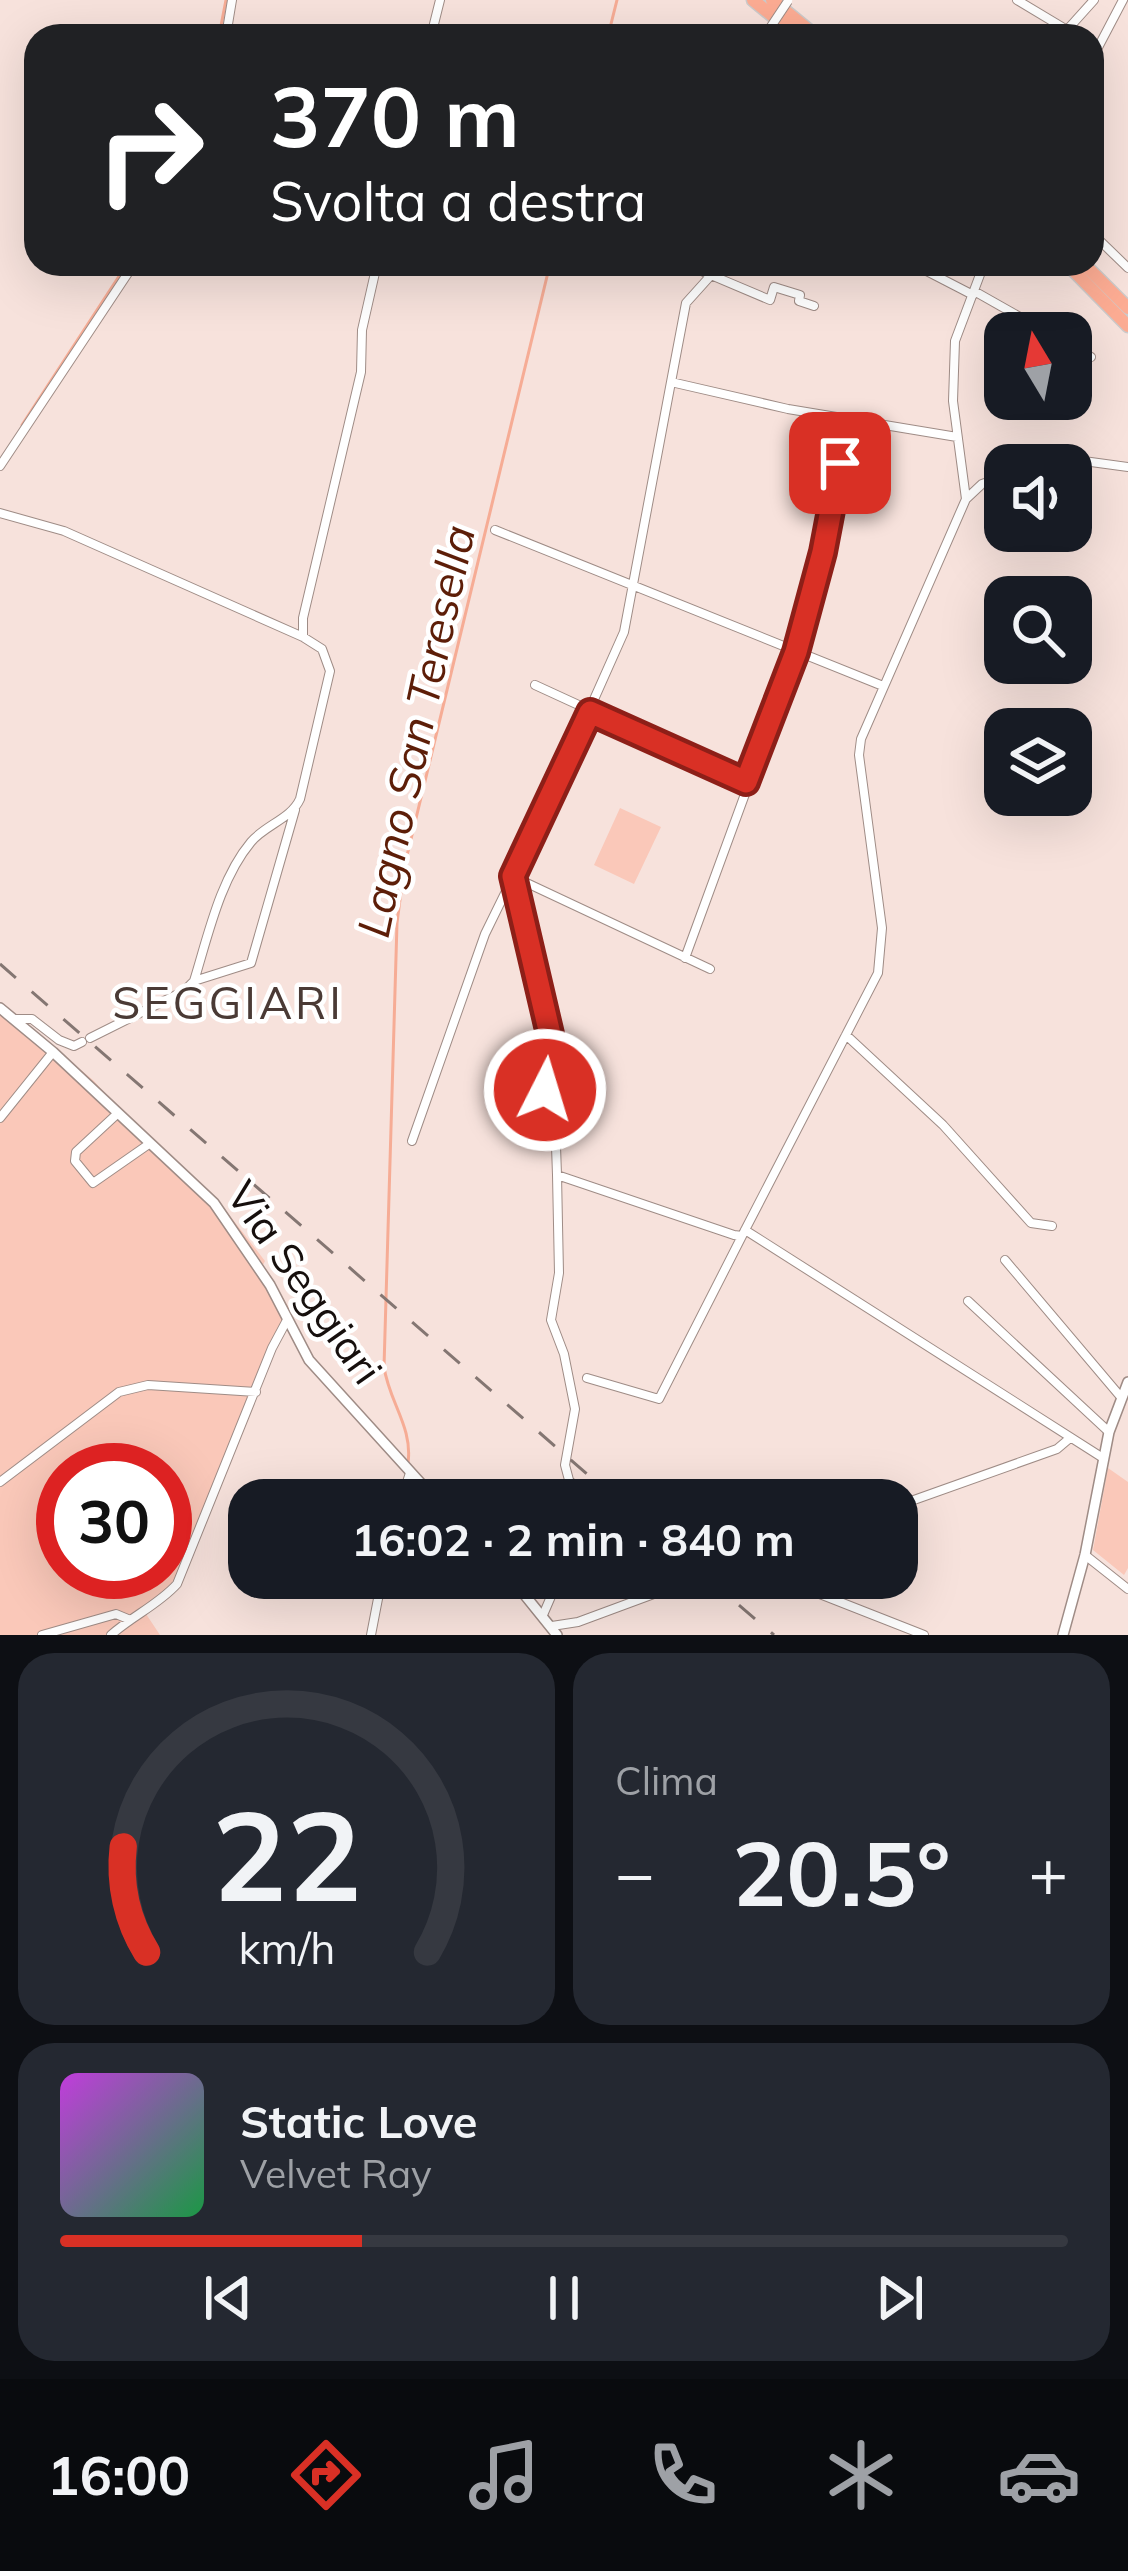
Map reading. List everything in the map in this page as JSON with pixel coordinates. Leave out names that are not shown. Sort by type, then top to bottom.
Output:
[{"type":"highway","points":[[753,0],[782,24]]},
{"type":"highway","points":[[772,0],[801,24]]},
{"type":"highway","points":[[1079,276],[1128,326]]},
{"type":"highway","points":[[1096,276],[1128,308]]},
{"type":"main road","name":"Via Seggiari","points":[[0,1008],[214,1203],[269,1285],[309,1360],[416,1479]]},
{"type":"main road","points":[[1063,1635],[1085,1555],[1109,1432],[1128,1382]]},
{"type":"main road","points":[[529,1599],[555,1631]]},
{"type":"street","points":[[1017,0],[1057,24]]},
{"type":"street","points":[[1072,24],[1094,0]]},
{"type":"street","points":[[1104,36],[1123,0]]},
{"type":"street","points":[[1104,245],[1128,268]]},
{"type":"street","points":[[0,466],[126,276]]},
{"type":"street","points":[[302,637],[361,373],[362,330],[374,276]]},
{"type":"street","points":[[412,1141],[484,934],[624,632],[686,303],[709,276]]},
{"type":"street","points":[[718,276],[770,300],[774,287],[800,295],[799,301],[814,306]]},
{"type":"street","points":[[938,276],[1009,312]]},
{"type":"street","points":[[966,499],[953,401],[955,340],[980,276]]},
{"type":"street","points":[[671,382],[848,419],[958,436]]},
{"type":"street","points":[[685,958],[796,652],[823,552],[848,419]]},
{"type":"street","points":[[1092,462],[1128,467]]},
{"type":"street","points":[[587,1378],[659,1399],[878,974],[882,952],[861,739],[966,499],[984,483]]},
{"type":"street","points":[[0,512],[64,531],[322,650],[330,671],[261,923],[256,957],[251,963],[194,981]]},
{"type":"street","points":[[496,530],[883,686]]},
{"type":"street","points":[[535,686],[746,782]]},
{"type":"street","points":[[14,1019],[32,1018],[74,1046],[184,991],[194,981],[238,862],[261,832],[296,808]]},
{"type":"street","points":[[513,876],[710,969]]},
{"type":"street","points":[[513,876],[553,1047],[545,1090],[557,1175],[559,1273],[551,1320],[564,1354],[574,1409],[565,1465],[569,1479]]},
{"type":"street","points":[[34,1037],[50,1032]]},
{"type":"street","points":[[846,1035],[943,1125],[1027,1219],[1052,1226]]},
{"type":"street","points":[[0,1118],[53,1052]]},
{"type":"street","points":[[116,1114],[76,1152],[75,1160],[93,1183],[149,1144]]},
{"type":"street","points":[[557,1175],[743,1233],[1103,1458]]},
{"type":"street","points":[[1004,1261],[1120,1396]]},
{"type":"street","points":[[968,1301],[1109,1432]]},
{"type":"street","points":[[111,1635],[128,1619],[164,1599],[177,1584],[287,1320]]},
{"type":"street","points":[[0,1482],[119,1392],[148,1385],[256,1392]]},
{"type":"street","points":[[918,1499],[1058,1449],[1070,1438]]},
{"type":"street","points":[[408,1479],[410,1473]]},
{"type":"street","points":[[1085,1555],[1128,1588]]},
{"type":"street","points":[[371,1635],[378,1599]]},
{"type":"street","points":[[543,1615],[550,1599]]},
{"type":"street","points":[[555,1631],[640,1599]]},
{"type":"street","points":[[833,1599],[925,1635]]},
{"type":"street","points":[[42,1635],[116,1614],[128,1619]]},
{"type":"shaded area","points":[[620,808],[661,827],[634,884],[594,865]]},
{"type":"shaded area","points":[[0,1002],[94,1081],[220,1203],[265,1261],[263,1265],[289,1308],[192,1551],[192,1443],[36,1443],[36,1599],[158,1599],[144,1611],[160,1635],[0,1635]]},
{"type":"shaded area","points":[[1108,1468],[1128,1482],[1128,1568],[1124,1575],[1093,1550]]},
{"type":"waterway","points":[[221,24],[226,0]]},
{"type":"waterway","name":"Lagno San Teresella","points":[[611,24],[617,0]]},
{"type":"waterway","points":[[22,425],[119,276]]},
{"type":"waterway","name":"Lagno San Teresella","points":[[408,1463],[407,1438],[384,1367],[397,923],[404,868],[547,276]]},
{"type":"railway","points":[[0,964],[593,1479]]},
{"type":"railway","points":[[732,1599],[774,1635]]},
{"type":"district","name":"SEGGIARI","points":[[228,1002]]},
{"type":"route","points":[[545,1090],[553,1047],[513,876],[590,712],[746,782],[796,652],[823,552],[840,463]]}]
